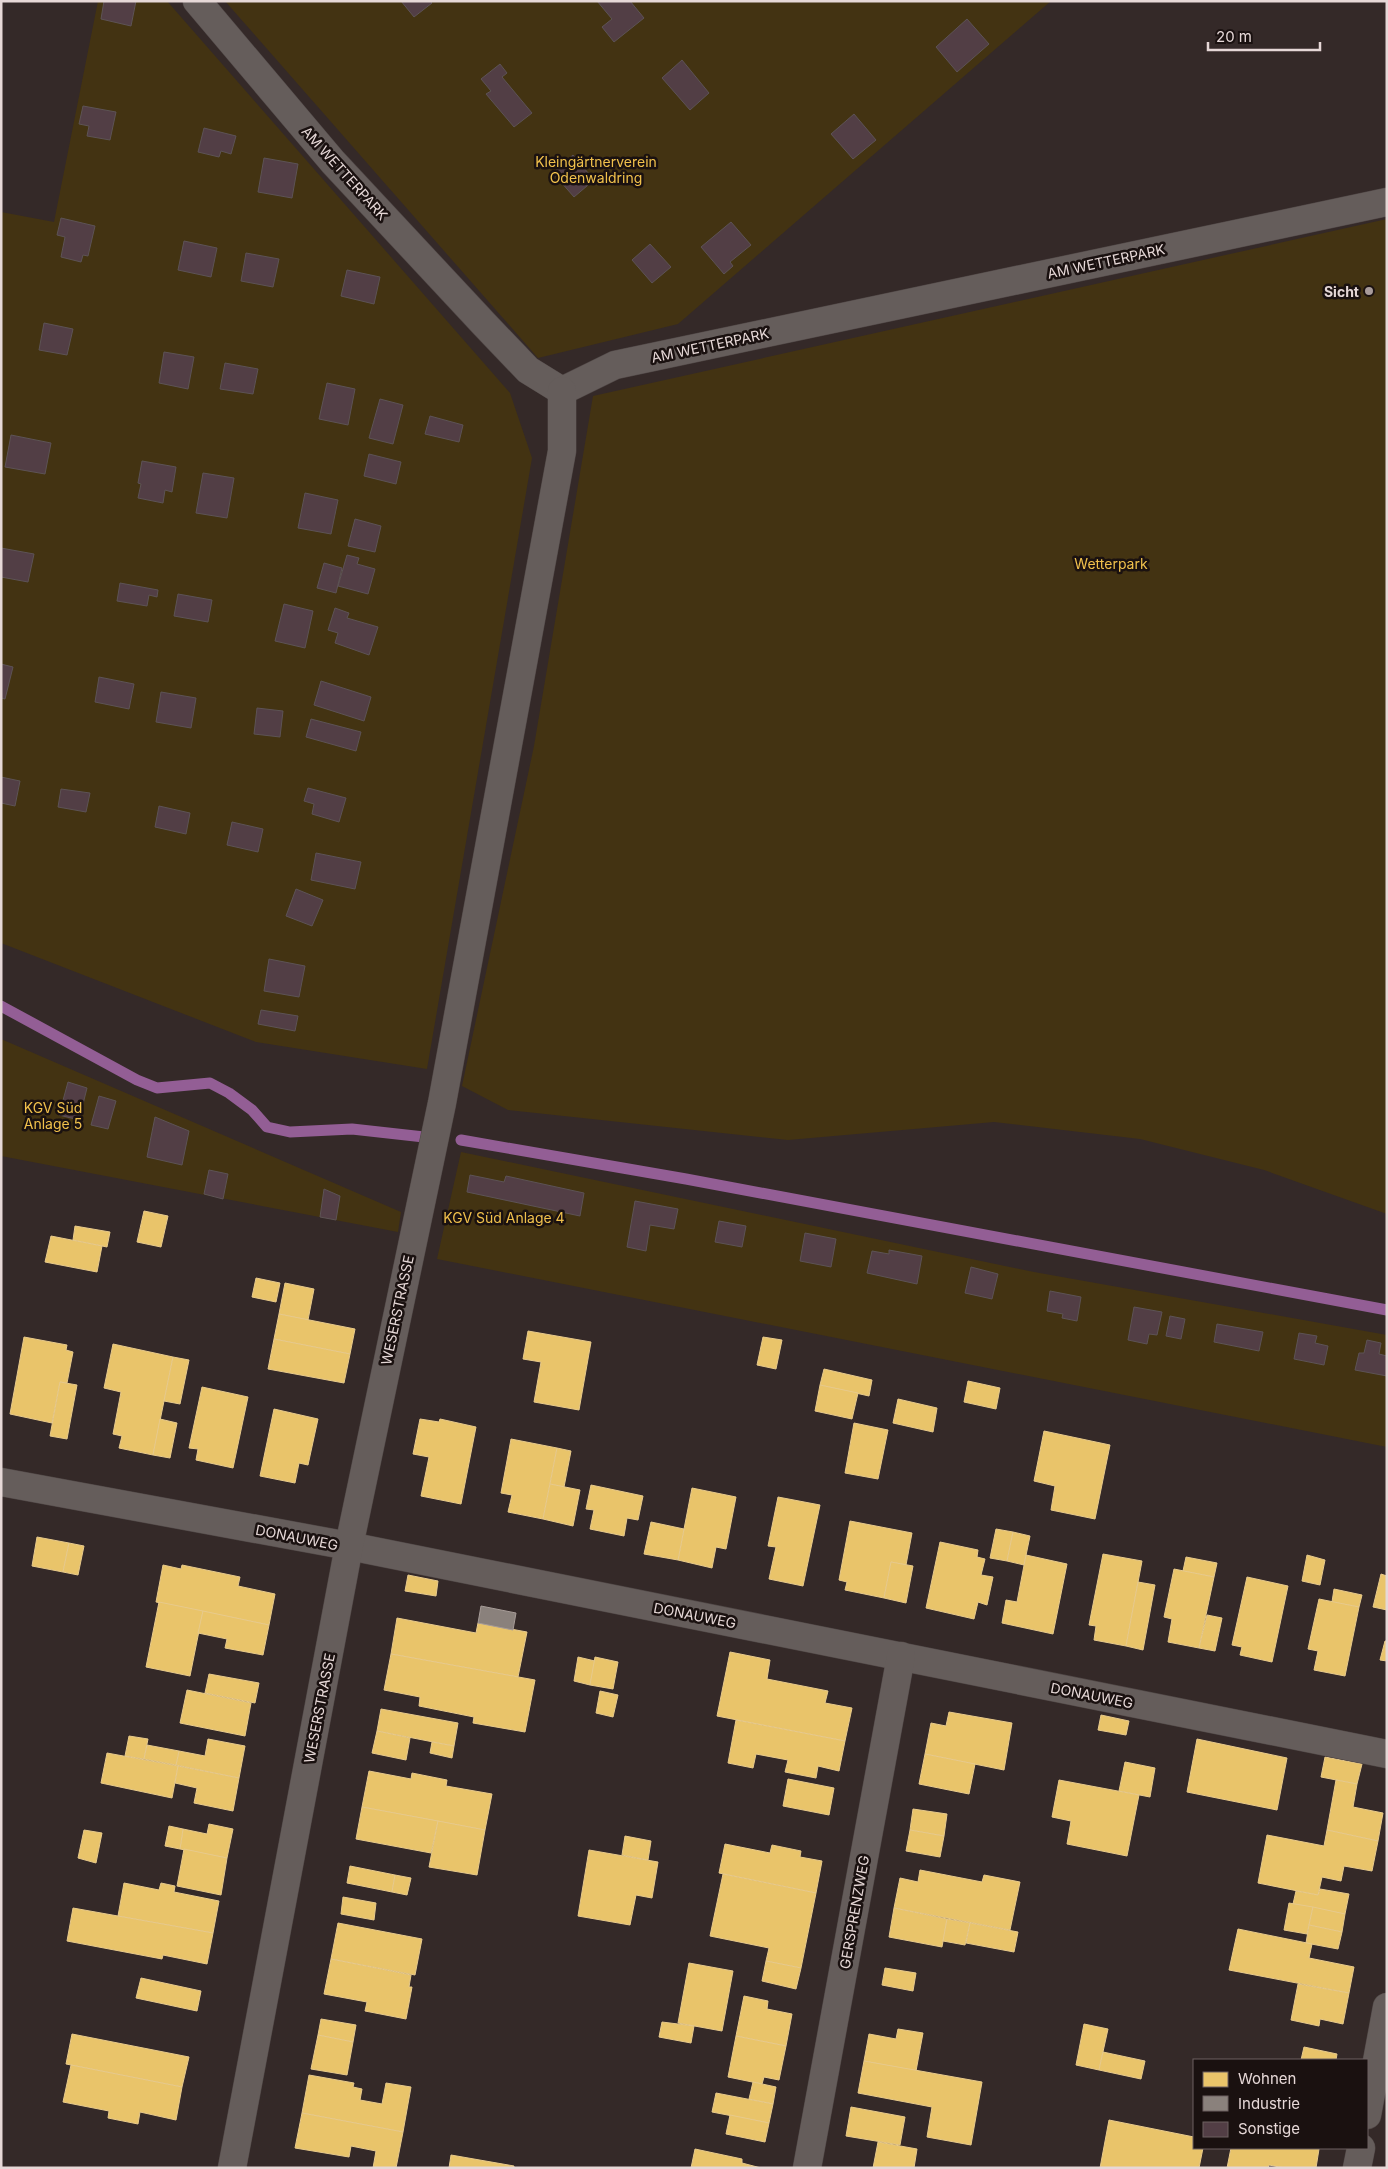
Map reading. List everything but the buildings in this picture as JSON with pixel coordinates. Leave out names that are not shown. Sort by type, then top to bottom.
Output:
[{"type":"street","name":"AM WETTERPARK","points":[[197,1],[324,152],[478,318],[528,370],[562,391],[615,366],[1387,202]]},
{"type":"street","name":"WESERSTRASSE","points":[[232,2168],[349,1546],[410,1248],[442,1103],[562,451],[562,391]]},
{"type":"street","name":"DONAUWEG","points":[[1,1482],[349,1546],[1387,1754]]},
{"type":"street","name":"GERSPRENZWEG","points":[[807,2168],[901,1656]]},
{"type":"street","points":[[1368,2110],[1387,2007]]},
{"type":"street","points":[[1357,2168],[1361,2149]]},
{"type":"green space","points":[[98,1],[167,1],[510,393],[532,458],[427,1069],[256,1042],[1,943],[1,212],[54,222]]},
{"type":"green space","name":"Kleingärtnerverein Odenwaldring","points":[[225,1],[1051,1],[678,324],[538,358]]},
{"type":"green space","name":"Wetterpark","points":[[1387,219],[1387,1214],[1264,1170],[1140,1139],[994,1122],[788,1140],[508,1110],[462,1086],[534,746],[593,396]]},
{"type":"green space","name":"KGV Süd Anlage 5","points":[[1,1039],[401,1212],[398,1232],[1,1156]]},
{"type":"green space","name":"KGV Süd Anlage 4","points":[[461,1152],[1034,1272],[1387,1335],[1387,1447],[437,1259]]},
{"type":"waterway","points":[[1,1006],[137,1080],[157,1088],[210,1083],[229,1093],[252,1110],[267,1127],[290,1132],[352,1129],[424,1137]]},
{"type":"waterway","points":[[461,1140],[686,1179],[1387,1310]]},
{"type":"place","name":"Sicht","points":[[1369,291]]}]
